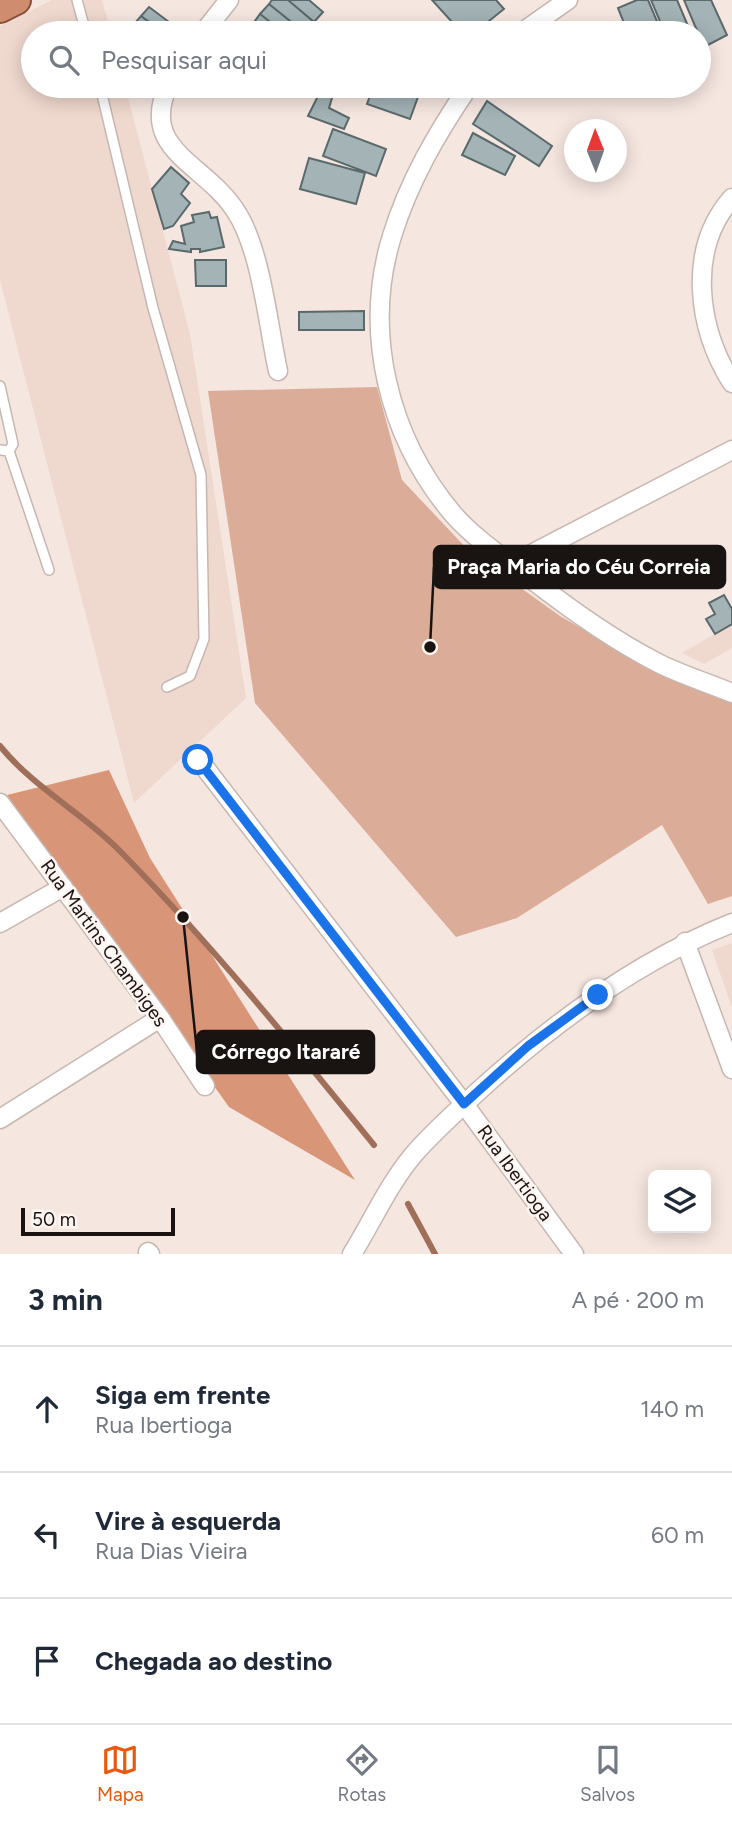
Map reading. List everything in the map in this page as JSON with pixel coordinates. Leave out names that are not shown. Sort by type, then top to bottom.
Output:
[{"type":"highway","points":[[0,8],[16,0]]},
{"type":"street","points":[[213,21],[229,0]]},
{"type":"street","points":[[538,21],[568,0]]},
{"type":"street","points":[[164,98],[160,131],[236,211],[252,247],[278,371]]},
{"type":"street","points":[[462,98],[415,174],[391,238],[381,301],[381,357],[394,416],[422,473],[455,516],[512,564],[573,612],[659,663],[732,693]]},
{"type":"street","points":[[732,198],[715,222],[703,262],[701,307],[719,363],[732,383]]},
{"type":"street","points":[[512,564],[732,450]]},
{"type":"street","name":"Rua Ibertioga","points":[[198,760],[464,1104],[574,1254]]},
{"type":"street","name":"Rua Martins Chambiges","points":[[0,803],[160,1018],[205,1086]]},
{"type":"street","points":[[0,923],[63,887]]},
{"type":"street","points":[[352,1254],[389,1187],[415,1153],[528,1046],[598,995],[685,942],[732,923]]},
{"type":"street","points":[[685,942],[732,1069]]},
{"type":"street","points":[[0,1119],[160,1018]]},
{"type":"lane","points":[[76,0],[82,21]]},
{"type":"lane","points":[[103,98],[153,308],[201,475],[204,639],[190,676],[167,687]]},
{"type":"lane","points":[[0,386],[13,436],[13,444],[4,451],[49,569]]},
{"type":"shaded area","points":[[52,0],[102,0],[108,21],[21,21],[21,98],[128,98],[190,334],[246,698],[134,803],[0,280],[0,26]]},
{"type":"shaded area","points":[[377,387],[402,480],[469,551],[560,616],[666,678],[732,703],[732,896],[708,904],[662,825],[517,918],[456,937],[255,703],[208,391]]},
{"type":"shaded area","points":[[732,624],[732,648],[704,664],[682,653]]},
{"type":"shaded area","points":[[109,770],[150,858],[355,1180],[229,1107],[7,795]]},
{"type":"shaded area","points":[[732,943],[732,1008],[712,950]]},
{"type":"building","points":[[272,0],[288,0],[313,21],[290,21],[269,4]]},
{"type":"building","points":[[288,0],[309,0],[323,12],[313,21]]},
{"type":"building","points":[[432,0],[496,0],[504,9],[489,21],[451,21]]},
{"type":"building","points":[[637,0],[648,0],[657,21],[623,21],[618,8]]},
{"type":"building","points":[[651,0],[677,0],[686,21],[660,21]]},
{"type":"building","points":[[684,0],[711,0],[727,35],[711,43],[711,21],[693,21]]},
{"type":"building","points":[[269,4],[290,21],[269,21],[260,14]]},
{"type":"building","points":[[149,7],[168,21],[148,21],[141,16]]},
{"type":"building","points":[[260,14],[269,21],[255,21]]},
{"type":"building","points":[[317,98],[332,98],[329,108],[349,118],[344,129],[308,116]]},
{"type":"building","points":[[369,98],[418,98],[410,119],[367,104]]},
{"type":"building","points":[[487,101],[552,146],[539,166],[473,124]]},
{"type":"building","points":[[333,129],[386,149],[376,176],[323,156]]},
{"type":"building","points":[[473,133],[515,156],[505,175],[462,155]]},
{"type":"building","points":[[309,158],[365,173],[356,204],[300,189]]},
{"type":"building","points":[[171,167],[189,183],[181,194],[190,203],[173,226],[164,229],[152,189]]},
{"type":"building","points":[[209,212],[211,218],[217,217],[224,247],[200,252],[200,249],[191,249],[191,252],[169,249],[173,241],[185,244],[181,226],[194,222],[192,215]]},
{"type":"building","points":[[195,260],[226,260],[226,286],[196,286]]},
{"type":"building","points":[[364,311],[364,330],[299,330],[299,312]]},
{"type":"building","points":[[724,595],[732,609],[732,624],[715,634],[706,619],[715,614],[709,603]]},
{"type":"waterway","points":[[0,746],[28,775],[106,837],[154,886],[250,995],[374,1145]]},
{"type":"waterway","points":[[408,1204],[435,1254]]},
{"type":"place","name":"Praça Maria do Céu Correia","points":[[430,647]]},
{"type":"place","name":"Córrego Itararé","points":[[183,917]]},
{"type":"route","points":[[198,760],[464,1104],[528,1046],[598,995]]}]
